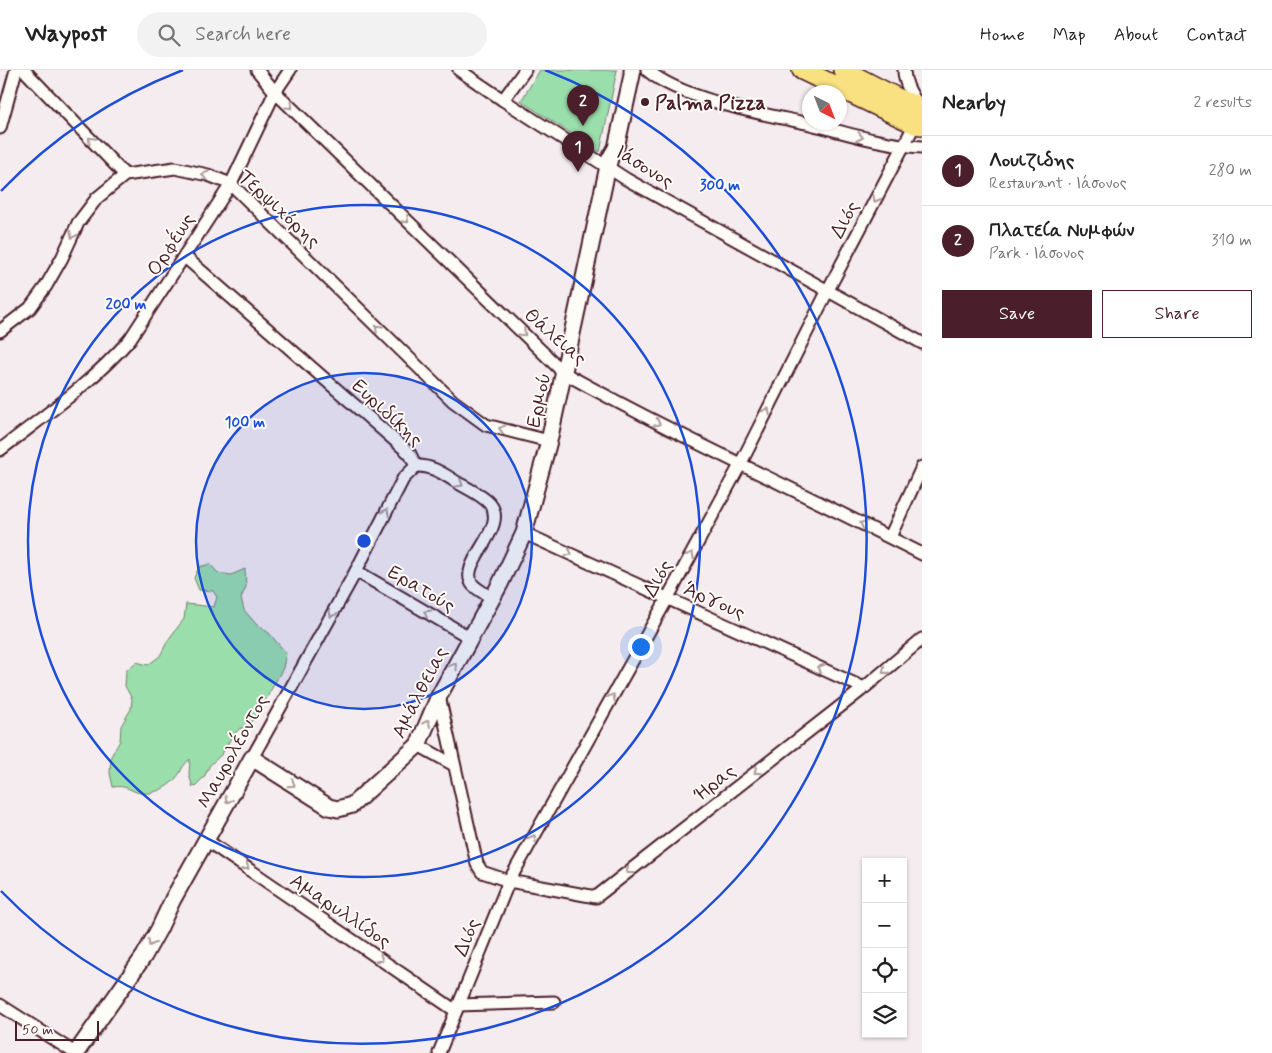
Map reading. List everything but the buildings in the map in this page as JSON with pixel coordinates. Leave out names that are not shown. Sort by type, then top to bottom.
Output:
[{"type":"main road","points":[[802,70],[919,116]]},
{"type":"main road","points":[[848,71],[903,101],[919,116]]},
{"type":"street","points":[[0,128],[16,70]]},
{"type":"street","points":[[0,331],[30,308],[46,286],[62,258],[78,223],[97,198],[125,175],[24,70]]},
{"type":"street","name":"Θάλειας","points":[[257,70],[275,92],[564,372],[619,404],[922,554]]},
{"type":"street","name":"Ορφέως","points":[[0,450],[84,385],[110,362],[130,339],[231,184],[275,92],[290,70]]},
{"type":"street","name":"Ιάσονος","points":[[459,70],[504,100],[609,162],[626,179],[922,343]]},
{"type":"street","points":[[504,100],[525,70]]},
{"type":"street","name":"Ερμού","points":[[609,162],[606,149],[627,70]]},
{"type":"street","name":"Ερμού","points":[[470,637],[492,598],[524,533],[549,441],[609,162],[616,148],[632,70]]},
{"type":"street","points":[[647,70],[668,83],[700,96],[772,116],[903,146],[922,147]]},
{"type":"street","points":[[904,70],[904,77],[919,116]]},
{"type":"street","name":"Διός","points":[[440,1053],[509,881],[740,465],[828,290],[919,116]]},
{"type":"street","name":"Τερψιχόρης","points":[[125,175],[176,168],[208,175],[231,184],[453,401],[486,425],[549,441]]},
{"type":"street","name":"Ευριδίκης","points":[[185,257],[399,444],[410,454],[416,466],[435,469],[483,497],[491,505],[495,514],[494,524],[470,569],[470,578],[472,584],[492,598]]},
{"type":"street","name":"Μαυρολέοντος","points":[[76,1053],[144,956],[173,899],[356,571],[403,479],[416,466]]},
{"type":"street","points":[[890,537],[922,467]]},
{"type":"street","name":"Άργους","points":[[524,533],[864,688]]},
{"type":"street","name":"Ερατούς","points":[[356,571],[470,637]]},
{"type":"street","name":"Αμάλθειας","points":[[252,758],[329,808],[338,809],[352,804],[418,745],[439,696],[470,637]]},
{"type":"street","name":"Ήρας","points":[[439,696],[477,864],[482,872],[509,881],[596,897],[864,688],[922,639]]},
{"type":"street","points":[[418,745],[454,765]]},
{"type":"street","name":"Αμαρυλλίδος","points":[[206,840],[457,1008]]},
{"type":"street","points":[[457,1008],[554,1002]]},
{"type":"street","points":[[0,1005],[76,1053]]},
{"type":"green space","points":[[540,70],[617,70],[600,152],[521,101]]},
{"type":"green space","points":[[210,564],[218,573],[231,575],[245,569],[246,587],[241,598],[244,610],[256,624],[269,633],[286,653],[283,668],[261,708],[249,725],[239,729],[231,738],[222,754],[210,765],[204,777],[193,788],[189,774],[190,759],[173,782],[160,790],[140,793],[125,787],[113,787],[110,773],[111,756],[120,741],[121,726],[131,709],[132,699],[125,686],[126,671],[136,662],[148,665],[160,656],[168,640],[184,619],[186,604],[214,607],[217,597],[213,591],[199,590],[194,578],[199,567]]},
{"type":"place","name":"Palma Pizza","points":[[645,102]]},
{"type":"place","name":"Πλατεία Νυμφών","points":[[583,126]]},
{"type":"place","name":"Λουιζιδης","points":[[578,172]]}]
